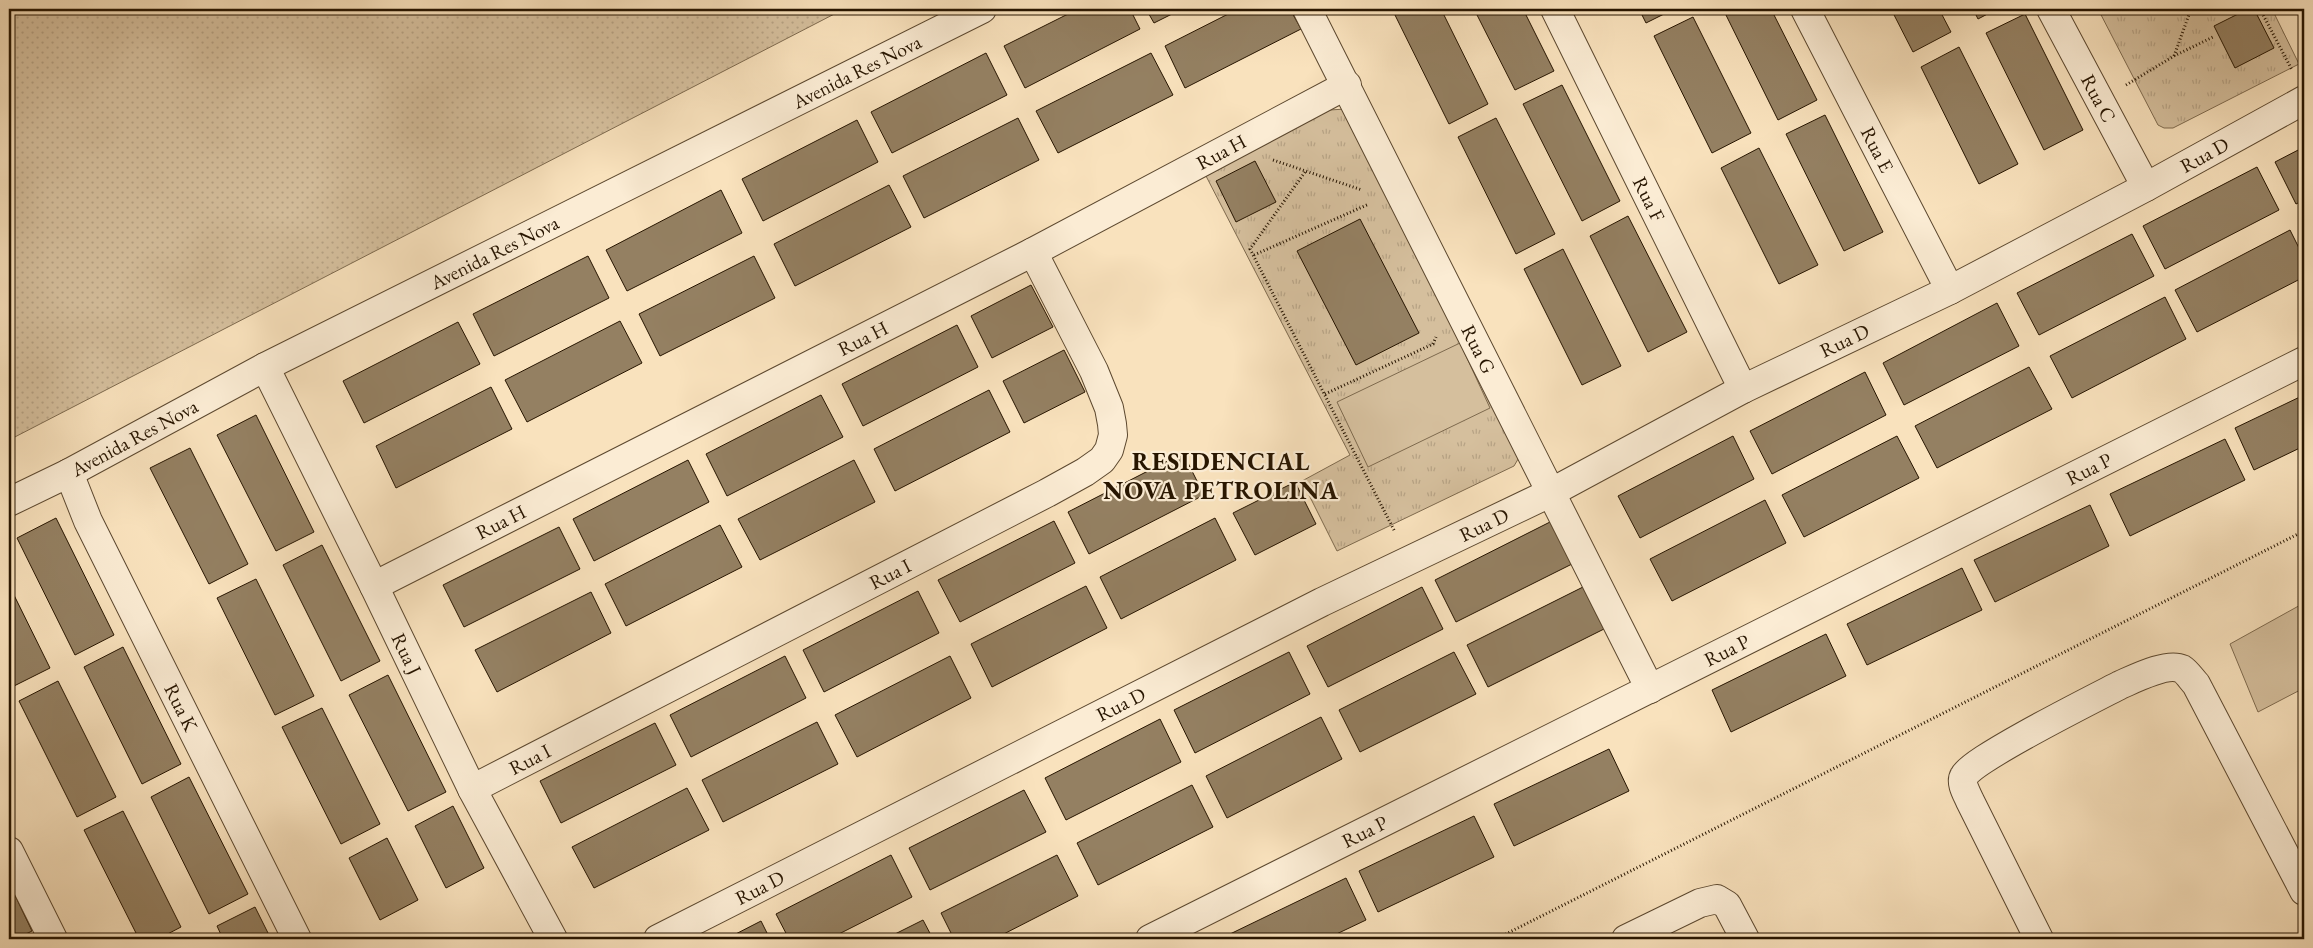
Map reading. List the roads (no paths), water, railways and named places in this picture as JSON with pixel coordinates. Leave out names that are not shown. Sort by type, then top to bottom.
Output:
[{"type":"street","name":"Avenida Res Nova","points":[[9,502],[68,473],[265,367],[982,9]]},
{"type":"street","name":"Rua G","points":[[1307,9],[1650,689]]},
{"type":"street","name":"Rua F","points":[[1555,9],[1743,389]]},
{"type":"street","name":"Rua E","points":[[1805,9],[1950,290]]},
{"type":"street","name":"Rua C","points":[[2051,9],[2146,187]]},
{"type":"street","name":"Rua H","points":[[374,586],[1033,252],[1347,85]]},
{"type":"street","name":"Rua D","points":[[658,939],[1322,602],[1550,493],[1743,389],[1950,290],[2146,187],[2300,88]]},
{"type":"street","name":"Rua I","points":[[472,789],[1047,493],[1085,472],[1102,460],[1109,450],[1112,435],[1109,408],[1094,371],[1033,252]]},
{"type":"street","name":"Rua P","points":[[1150,939],[2304,361]]},
{"type":"street","name":"Rua J","points":[[265,367],[472,789],[552,939]]},
{"type":"street","name":"Rua K","points":[[68,473],[88,520],[297,939]]},
{"type":"street","points":[[2039,939],[1970,801],[1963,782],[1964,775],[1974,766],[2019,738],[2120,685],[2137,677],[2169,668],[2183,670],[2196,684],[2304,891]]},
{"type":"street","points":[[9,851],[53,939]]},
{"type":"street","points":[[1626,939],[1704,902],[1717,899],[1727,905],[1745,939]]},
{"type":"district","name":"RESIDENCIAL NOVA PETROLINA","points":[[1221,476]]}]
